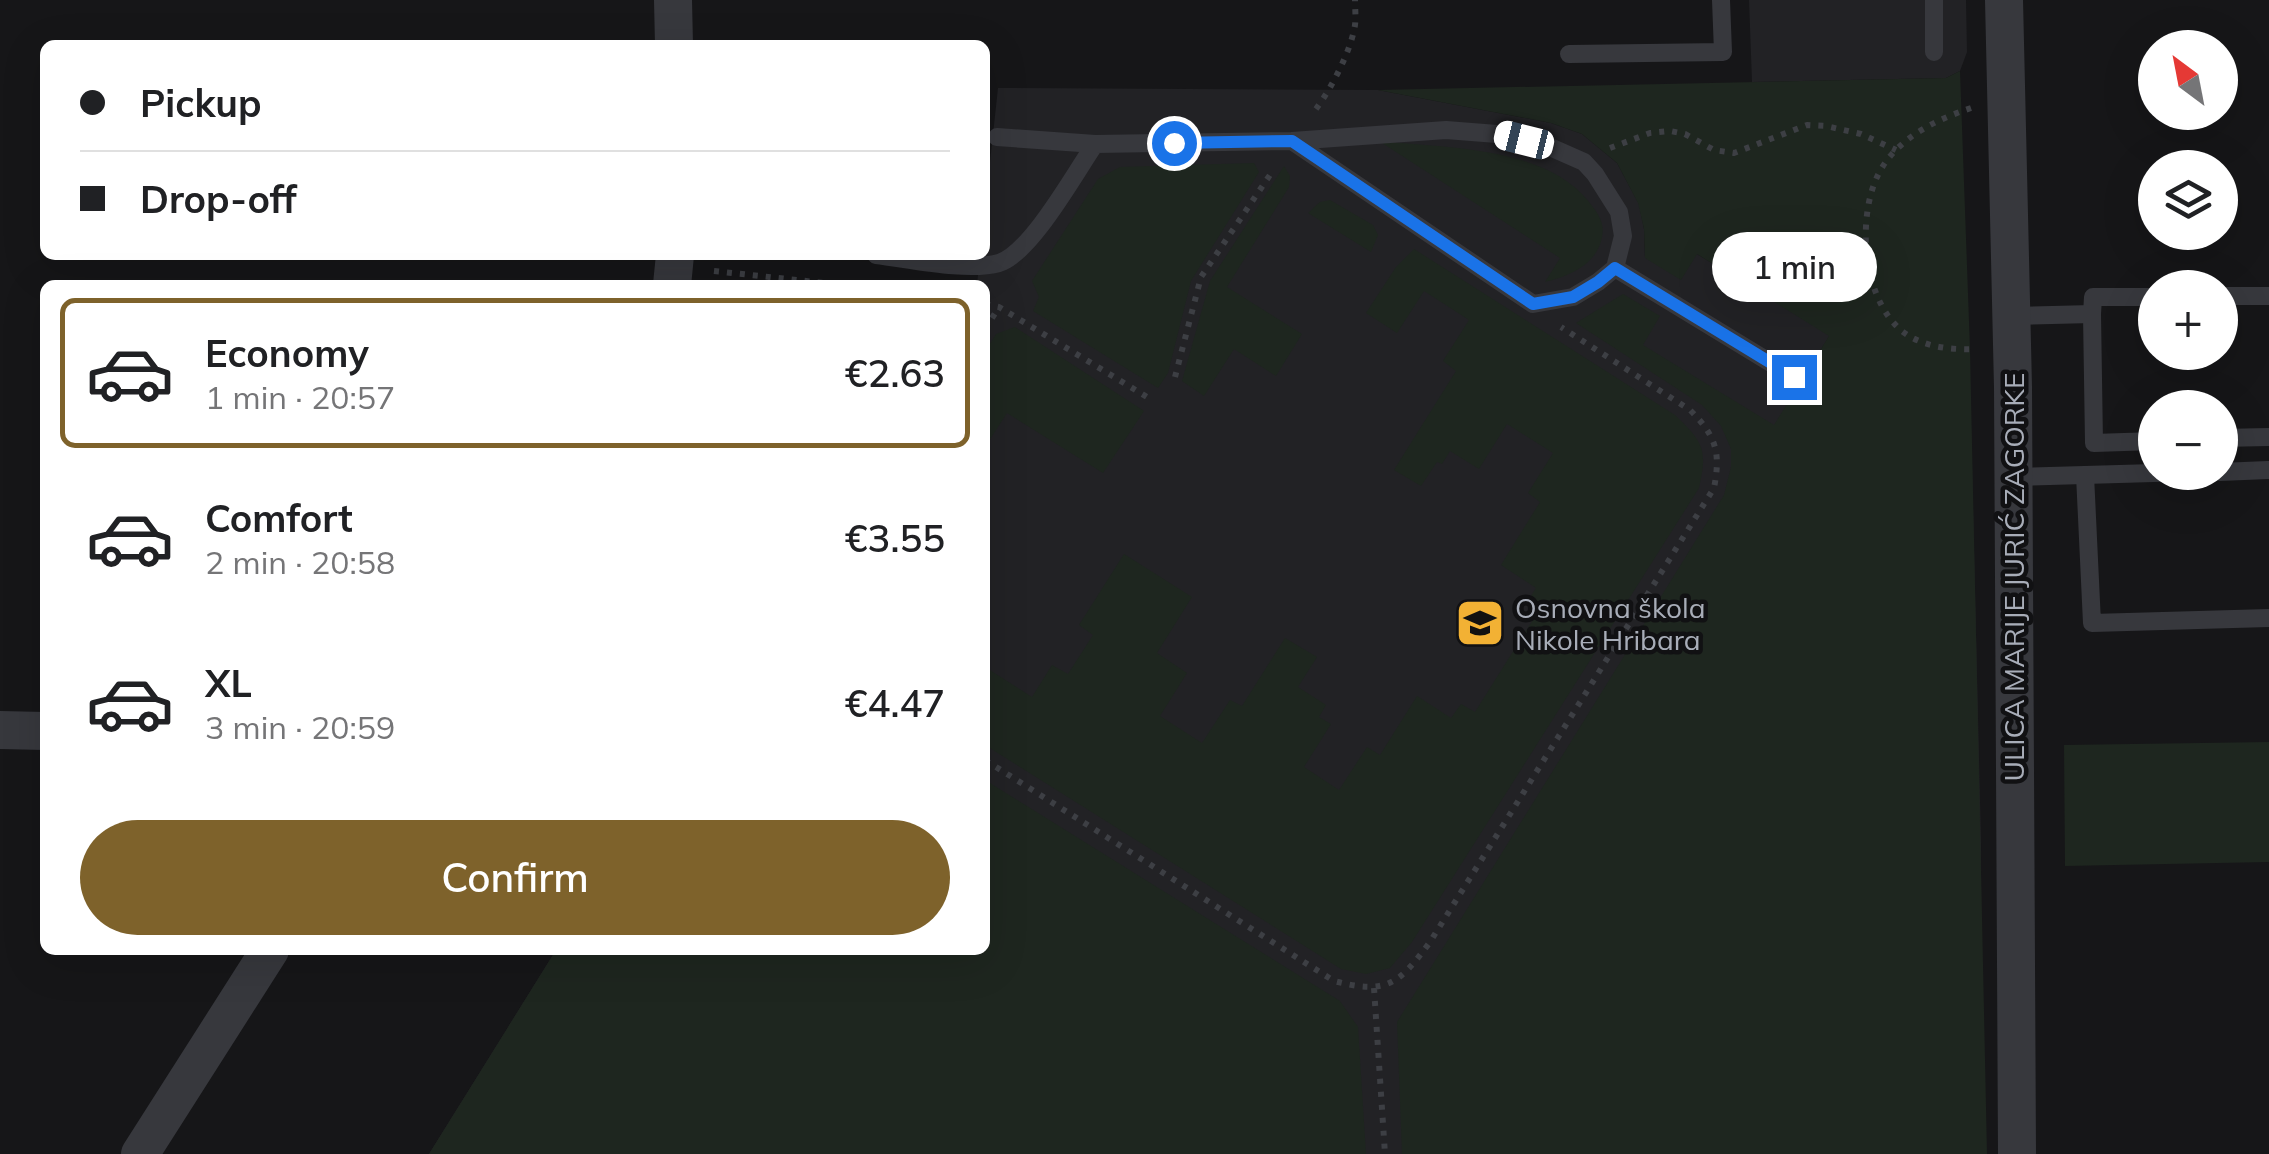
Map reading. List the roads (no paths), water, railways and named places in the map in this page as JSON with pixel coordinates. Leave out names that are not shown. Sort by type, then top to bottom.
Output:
[{"type":"street","points":[[673,0],[674,40]]},
{"type":"street","name":"ULICA MARIJE JURIĆ ZAGORKE","points":[[2004,0],[2012,316],[2017,1154]]},
{"type":"street","points":[[0,730],[40,731]]},
{"type":"street","points":[[140,1154],[267,955]]},
{"type":"lane","points":[[1569,54],[1723,52],[1720,0]]},
{"type":"lane","points":[[1934,0],[1934,52]]},
{"type":"lane","points":[[997,137],[1095,144],[1292,141],[1446,130],[1497,134],[1550,147],[1584,162],[1595,174],[1619,212],[1623,236],[1615,268],[1573,297],[1533,304],[1292,141]]},
{"type":"lane","points":[[918,260],[969,266],[1002,262],[1026,245],[1095,144]]},
{"type":"lane","points":[[1615,268],[1794,377]]},
{"type":"lane","points":[[2238,296],[2269,296]]},
{"type":"lane","points":[[2138,297],[2092,297],[2092,314],[2094,443],[2138,442]]},
{"type":"lane","points":[[2012,316],[2092,314]]},
{"type":"lane","points":[[2238,438],[2269,437]]},
{"type":"lane","points":[[2238,471],[2268,470]]},
{"type":"lane","points":[[2013,476],[2138,473]]},
{"type":"lane","points":[[2085,475],[2092,623],[2269,618]]},
{"type":"place","name":"Osnovna škola Nikole Hribara","points":[[1480,623]]}]
